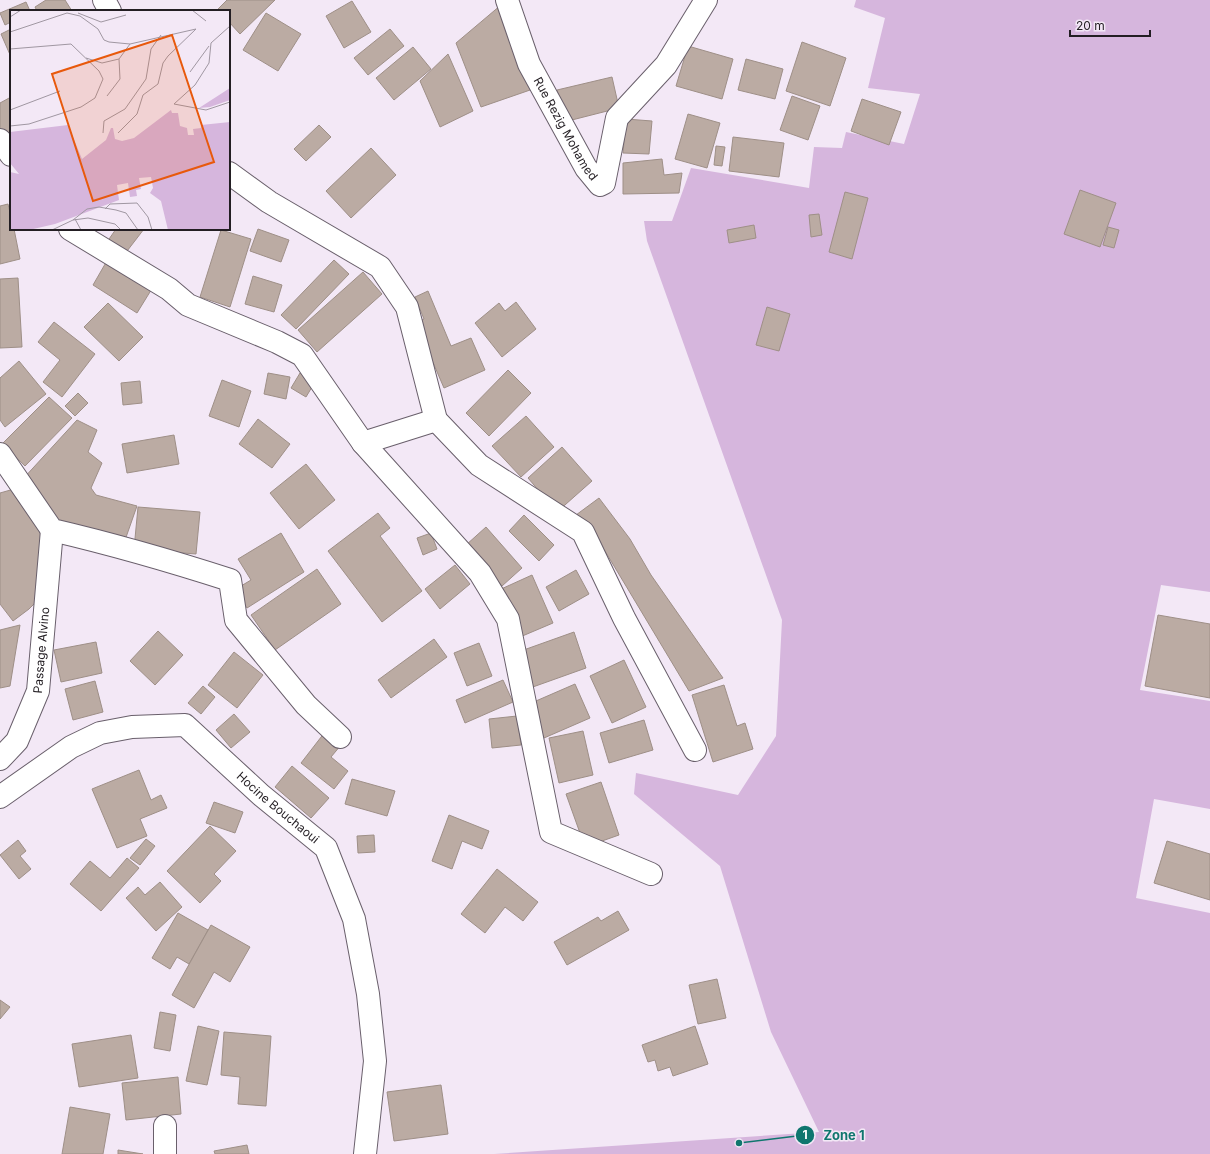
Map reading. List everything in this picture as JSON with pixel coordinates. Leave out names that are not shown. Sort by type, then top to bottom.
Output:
[{"type":"street","points":[[104,0],[109,10]]},
{"type":"street","name":"Rue Rezig Mohamed","points":[[507,0],[529,64],[586,168],[600,185],[604,183],[617,118],[666,65],[706,0]]},
{"type":"street","points":[[0,140],[10,154]]},
{"type":"street","points":[[230,174],[269,202],[380,267],[407,307],[436,420],[479,465],[584,532],[624,618],[695,750]]},
{"type":"street","points":[[72,230],[168,289],[188,305],[277,342],[302,355],[363,443],[480,573],[508,619],[551,832],[651,874]]},
{"type":"street","points":[[363,443],[436,420]]},
{"type":"street","points":[[0,454],[52,530],[91,539],[194,568],[230,580],[236,620],[306,705],[340,737]]},
{"type":"street","name":"Passage Alvino","points":[[0,760],[17,741],[38,691],[52,530]]},
{"type":"street","name":"Hocine Bouchaoui","points":[[0,797],[71,747],[100,733],[132,727],[185,725],[261,795],[326,848],[354,919],[368,994],[375,1061],[365,1154]]},
{"type":"street","points":[[165,1126],[165,1154]]},
{"type":"shaded area","points":[[856,0],[1210,0],[1210,592],[1161,585],[1140,690],[1210,701],[1210,809],[1154,799],[1136,898],[1210,913],[1210,1154],[494,1154],[819,1132],[771,1032],[720,866],[634,794],[636,773],[738,795],[776,736],[782,620],[647,241],[644,221],[672,221],[691,168],[809,188],[814,147],[842,148],[846,132],[904,144],[920,94],[868,88],[885,18],[854,7]]},
{"type":"building","points":[[46,0],[65,0],[71,10],[36,10],[35,7]]},
{"type":"building","points":[[227,0],[275,0],[240,34],[230,23],[230,10],[217,10]]},
{"type":"building","points":[[352,1],[371,32],[344,48],[326,16]]},
{"type":"building","points":[[26,2],[30,10],[10,10],[10,22],[5,25],[0,13]]},
{"type":"building","points":[[501,5],[533,89],[481,107],[456,43]]},
{"type":"building","points":[[266,13],[301,34],[278,71],[243,50]]},
{"type":"building","points":[[390,29],[404,46],[368,75],[354,58]]},
{"type":"building","points":[[10,30],[10,55],[1,34]]},
{"type":"building","points":[[802,42],[846,58],[830,106],[786,91]]},
{"type":"building","points":[[688,46],[733,59],[722,99],[676,86]]},
{"type":"building","points":[[413,47],[431,69],[394,100],[376,78]]},
{"type":"building","points":[[448,54],[473,111],[440,127],[420,81]]},
{"type":"building","points":[[746,59],[783,69],[775,99],[738,90]]},
{"type":"building","points":[[612,77],[619,108],[564,122],[557,90]]},
{"type":"building","points":[[792,96],[820,106],[808,140],[780,130]]},
{"type":"building","points":[[10,98],[10,141],[0,130],[0,103]]},
{"type":"building","points":[[862,99],[901,112],[889,145],[851,131]]},
{"type":"building","points":[[688,114],[720,123],[707,168],[675,159]]},
{"type":"building","points":[[626,119],[652,121],[649,154],[623,153]]},
{"type":"building","points":[[319,125],[331,137],[306,161],[294,149]]},
{"type":"building","points":[[733,137],[784,143],[779,177],[729,171]]},
{"type":"building","points":[[716,146],[725,147],[722,166],[714,165]]},
{"type":"building","points":[[371,148],[396,175],[351,218],[326,191]]},
{"type":"building","points":[[662,159],[664,175],[682,173],[679,193],[623,194],[623,163]]},
{"type":"building","points":[[1080,190],[1116,203],[1100,247],[1064,234]]},
{"type":"building","points":[[845,192],[868,198],[852,259],[829,252]]},
{"type":"building","points":[[8,204],[10,213],[10,230],[14,230],[20,259],[0,264],[0,206]]},
{"type":"building","points":[[819,214],[822,235],[811,237],[809,215]]},
{"type":"building","points":[[754,225],[756,238],[729,243],[727,230]]},
{"type":"building","points":[[1108,227],[1119,230],[1114,248],[1103,245]]},
{"type":"building","points":[[258,229],[289,240],[281,262],[250,251]]},
{"type":"building","points":[[115,230],[143,230],[124,255],[107,242]]},
{"type":"building","points":[[221,230],[251,239],[230,307],[200,297]]},
{"type":"building","points":[[108,259],[153,287],[137,313],[93,285]]},
{"type":"building","points":[[334,260],[349,274],[296,329],[281,315]]},
{"type":"building","points":[[363,272],[382,294],[317,352],[298,330]]},
{"type":"building","points":[[253,276],[282,285],[274,312],[245,304]]},
{"type":"building","points":[[18,278],[22,347],[0,348],[0,279]]},
{"type":"building","points":[[428,291],[451,346],[471,338],[485,370],[444,388],[416,323],[424,319],[415,297]]},
{"type":"building","points":[[516,302],[536,329],[502,357],[475,323],[499,303],[505,311]]},
{"type":"building","points":[[108,303],[143,337],[119,361],[84,327]]},
{"type":"building","points":[[767,307],[790,314],[779,351],[756,345]]},
{"type":"building","points":[[54,322],[95,354],[62,397],[43,382],[60,360],[38,342]]},
{"type":"building","points":[[19,361],[46,394],[5,427],[0,420],[0,378]]},
{"type":"building","points":[[508,370],[531,393],[489,436],[466,413]]},
{"type":"building","points":[[268,373],[290,377],[286,399],[264,394]]},
{"type":"building","points":[[300,373],[315,382],[306,397],[291,388]]},
{"type":"building","points":[[222,380],[251,391],[239,427],[209,416]]},
{"type":"building","points":[[140,381],[142,403],[123,405],[121,383]]},
{"type":"building","points":[[78,393],[88,403],[75,416],[65,406]]},
{"type":"building","points":[[49,397],[72,418],[25,466],[2,444]]},
{"type":"building","points":[[526,416],[554,447],[521,477],[492,446]]},
{"type":"building","points":[[258,419],[290,444],[272,468],[239,444]]},
{"type":"building","points":[[77,420],[97,430],[88,452],[102,463],[91,488],[96,495],[137,506],[124,543],[54,519],[22,480]]},
{"type":"building","points":[[174,435],[179,464],[127,473],[122,444]]},
{"type":"building","points":[[562,447],[592,481],[557,512],[528,478]]},
{"type":"building","points":[[306,464],[335,500],[299,529],[270,493]]},
{"type":"building","points":[[14,489],[47,534],[46,592],[29,609],[13,621],[0,604],[0,493]]},
{"type":"building","points":[[599,498],[630,539],[651,575],[723,678],[689,691],[602,546],[576,515]]},
{"type":"building","points":[[138,507],[200,512],[196,554],[134,549]]},
{"type":"building","points":[[378,513],[390,528],[380,536],[422,591],[382,622],[328,551]]},
{"type":"building","points":[[524,515],[554,545],[539,561],[509,531]]},
{"type":"building","points":[[486,527],[522,568],[502,586],[466,545]]},
{"type":"building","points":[[281,533],[304,572],[247,608],[236,589],[251,580],[238,559]]},
{"type":"building","points":[[431,533],[437,549],[423,555],[417,538]]},
{"type":"building","points":[[455,565],[470,584],[440,609],[425,589]]},
{"type":"building","points":[[317,569],[341,604],[275,650],[251,615]]},
{"type":"building","points":[[576,570],[589,594],[559,611],[546,587]]},
{"type":"building","points":[[532,575],[553,623],[520,637],[499,590]]},
{"type":"building","points":[[1158,615],[1210,624],[1210,698],[1145,686]]},
{"type":"building","points":[[20,625],[10,686],[0,688],[0,630]]},
{"type":"building","points":[[158,631],[183,655],[155,685],[130,661]]},
{"type":"building","points":[[574,632],[586,668],[530,688],[518,652]]},
{"type":"building","points":[[434,639],[447,657],[391,698],[378,680]]},
{"type":"building","points":[[96,642],[102,673],[61,682],[54,650]]},
{"type":"building","points":[[479,643],[492,676],[467,686],[454,653]]},
{"type":"building","points":[[234,652],[263,675],[237,708],[208,685]]},
{"type":"building","points":[[624,660],[646,707],[612,723],[590,676]]},
{"type":"building","points":[[503,680],[513,702],[465,723],[456,700]]},
{"type":"building","points":[[95,681],[103,712],[73,720],[65,689]]},
{"type":"building","points":[[575,684],[590,718],[544,738],[529,704]]},
{"type":"building","points":[[724,685],[737,726],[745,723],[753,749],[713,762],[692,695]]},
{"type":"building","points":[[203,686],[215,697],[201,714],[188,703]]},
{"type":"building","points":[[234,714],[250,732],[231,748],[216,730]]},
{"type":"building","points":[[517,716],[521,745],[492,748],[489,719]]},
{"type":"building","points":[[644,720],[653,750],[609,763],[600,733]]},
{"type":"building","points":[[583,731],[593,775],[559,783],[549,738]]},
{"type":"building","points":[[325,732],[341,745],[331,757],[348,771],[334,789],[301,763]]},
{"type":"building","points":[[292,766],[329,798],[311,818],[275,787]]},
{"type":"building","points":[[139,770],[151,800],[161,795],[167,808],[140,819],[147,836],[117,848],[92,789]]},
{"type":"building","points":[[352,779],[395,791],[387,816],[345,804]]},
{"type":"building","points":[[601,782],[619,835],[585,847],[566,794]]},
{"type":"building","points":[[214,802],[243,812],[235,833],[206,823]]},
{"type":"building","points":[[449,815],[489,831],[482,849],[462,841],[452,869],[432,861]]},
{"type":"building","points":[[210,826],[236,851],[214,874],[221,881],[200,903],[167,871]]},
{"type":"building","points":[[374,835],[375,852],[358,853],[357,836]]},
{"type":"building","points":[[146,839],[155,846],[140,865],[130,858]]},
{"type":"building","points":[[18,840],[26,851],[20,856],[31,869],[19,879],[0,855]]},
{"type":"building","points":[[1167,841],[1210,854],[1210,900],[1154,883]]},
{"type":"building","points":[[127,858],[139,868],[101,911],[70,884],[90,861],[110,878]]},
{"type":"building","points":[[497,869],[538,902],[523,921],[505,907],[485,933],[461,914]]},
{"type":"building","points":[[160,882],[182,907],[156,931],[126,898],[138,887],[145,895]]},
{"type":"building","points":[[618,911],[629,930],[567,965],[554,942],[598,917],[601,921]]},
{"type":"building","points":[[178,913],[208,930],[189,964],[177,957],[170,969],[152,958]]},
{"type":"building","points":[[211,925],[250,947],[230,982],[214,972],[194,1008],[172,995]]},
{"type":"building","points":[[717,979],[726,1018],[698,1024],[689,985]]},
{"type":"building","points":[[0,1000],[10,1007],[0,1019]]},
{"type":"building","points":[[160,1012],[176,1015],[170,1051],[154,1048]]},
{"type":"building","points":[[198,1026],[219,1031],[207,1085],[186,1081]]},
{"type":"building","points":[[695,1026],[708,1064],[673,1076],[670,1067],[658,1071],[655,1060],[648,1062],[642,1045]]},
{"type":"building","points":[[224,1032],[271,1036],[266,1106],[238,1104],[240,1077],[221,1075]]},
{"type":"building","points":[[131,1035],[138,1078],[79,1087],[72,1044]]},
{"type":"building","points":[[178,1077],[181,1114],[126,1120],[122,1083]]},
{"type":"building","points":[[441,1085],[448,1134],[394,1141],[387,1092]]},
{"type":"building","points":[[70,1107],[110,1114],[103,1154],[62,1154]]},
{"type":"building","points":[[247,1145],[249,1154],[215,1154],[214,1151]]},
{"type":"building","points":[[118,1150],[143,1154],[118,1154]]},
{"type":"place","name":"Zone 1","points":[[739,1143]]}]
